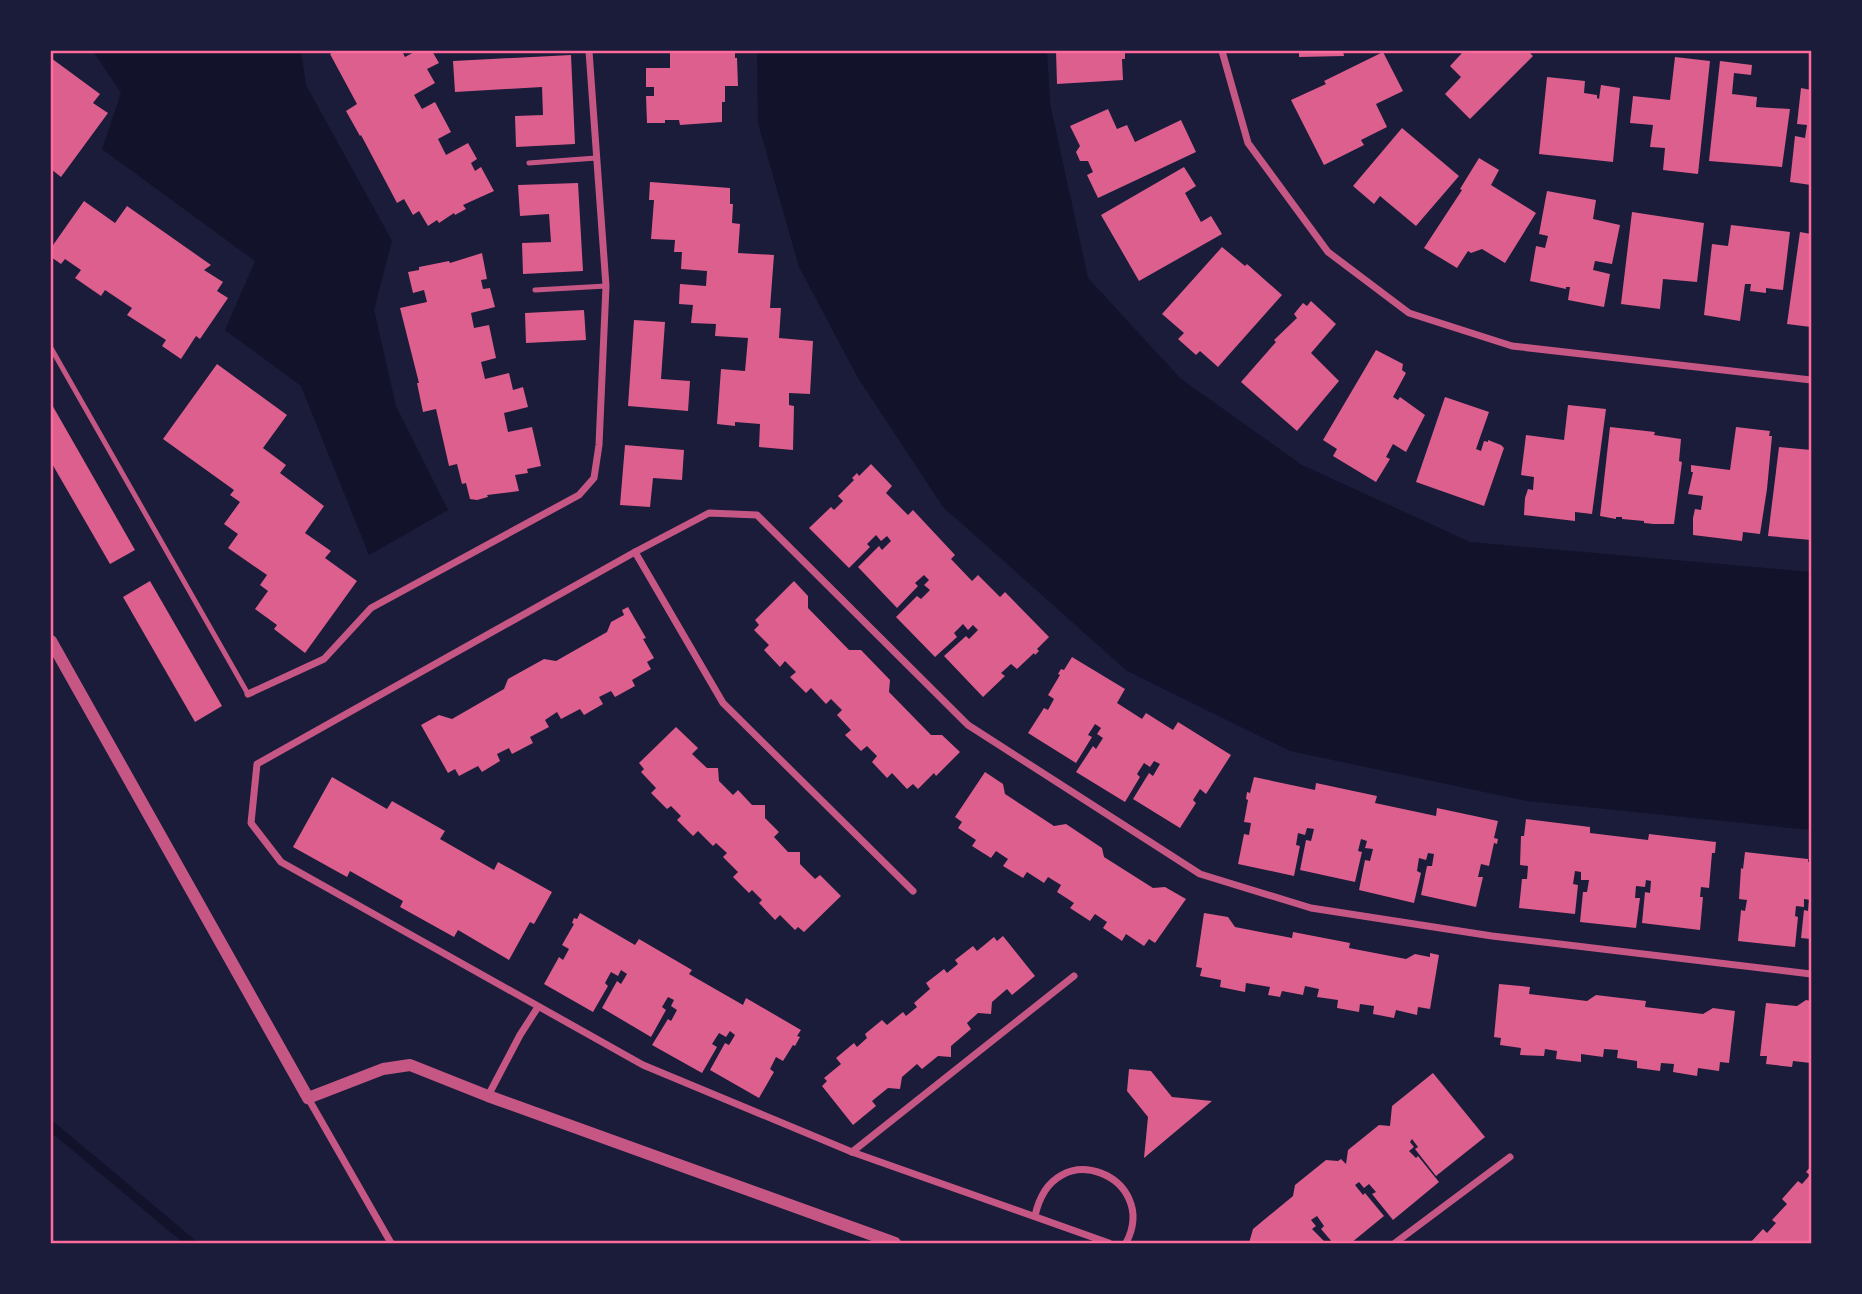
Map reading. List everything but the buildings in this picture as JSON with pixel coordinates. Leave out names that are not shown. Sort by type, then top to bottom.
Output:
[{"type":"street","points":[[248,694],[324,659],[372,608],[579,495],[594,478],[599,445],[606,286],[589,51]]},
{"type":"street","points":[[1222,51],[1248,143],[1328,252],[1409,313],[1512,346],[1811,380]]},
{"type":"street","points":[[1109,1243],[852,1152],[643,1065],[538,1007],[281,862],[251,823],[257,764],[709,513],[757,515],[968,725],[1200,874],[1311,908],[1492,936],[1811,974]]},
{"type":"street","points":[[635,552],[723,703],[913,891]]},
{"type":"street","points":[[51,641],[390,1241]]},
{"type":"street","points":[[852,1152],[1074,976]]},
{"type":"street","points":[[488,1096],[538,1007]]},
{"type":"street","points":[[308,1098],[383,1069],[410,1065],[488,1096],[895,1243]]},
{"type":"street","points":[[1395,1243],[1510,1157]]},
{"type":"street","points":[[1035,1216],[1039,1200],[1047,1186],[1060,1176],[1076,1170],[1093,1170],[1115,1181],[1130,1201],[1133,1217],[1131,1234],[1126,1243]]},
{"type":"lane","points":[[529,163],[596,158]]},
{"type":"lane","points":[[535,290],[606,286]]},
{"type":"lane","points":[[51,348],[248,694]]},
{"type":"shaded area","points":[[93,51],[301,51],[306,85],[392,241],[374,310],[396,406],[448,510],[369,555],[301,386],[225,330],[255,261],[102,149],[121,93]]},
{"type":"shaded area","points":[[757,51],[1047,51],[1050,103],[1088,278],[1181,379],[1302,465],[1470,542],[1811,572],[1811,830],[1527,801],[1290,751],[1127,671],[943,507],[858,378],[799,267],[758,123]]},
{"type":"waterway","points":[[51,1126],[191,1243]]}]
